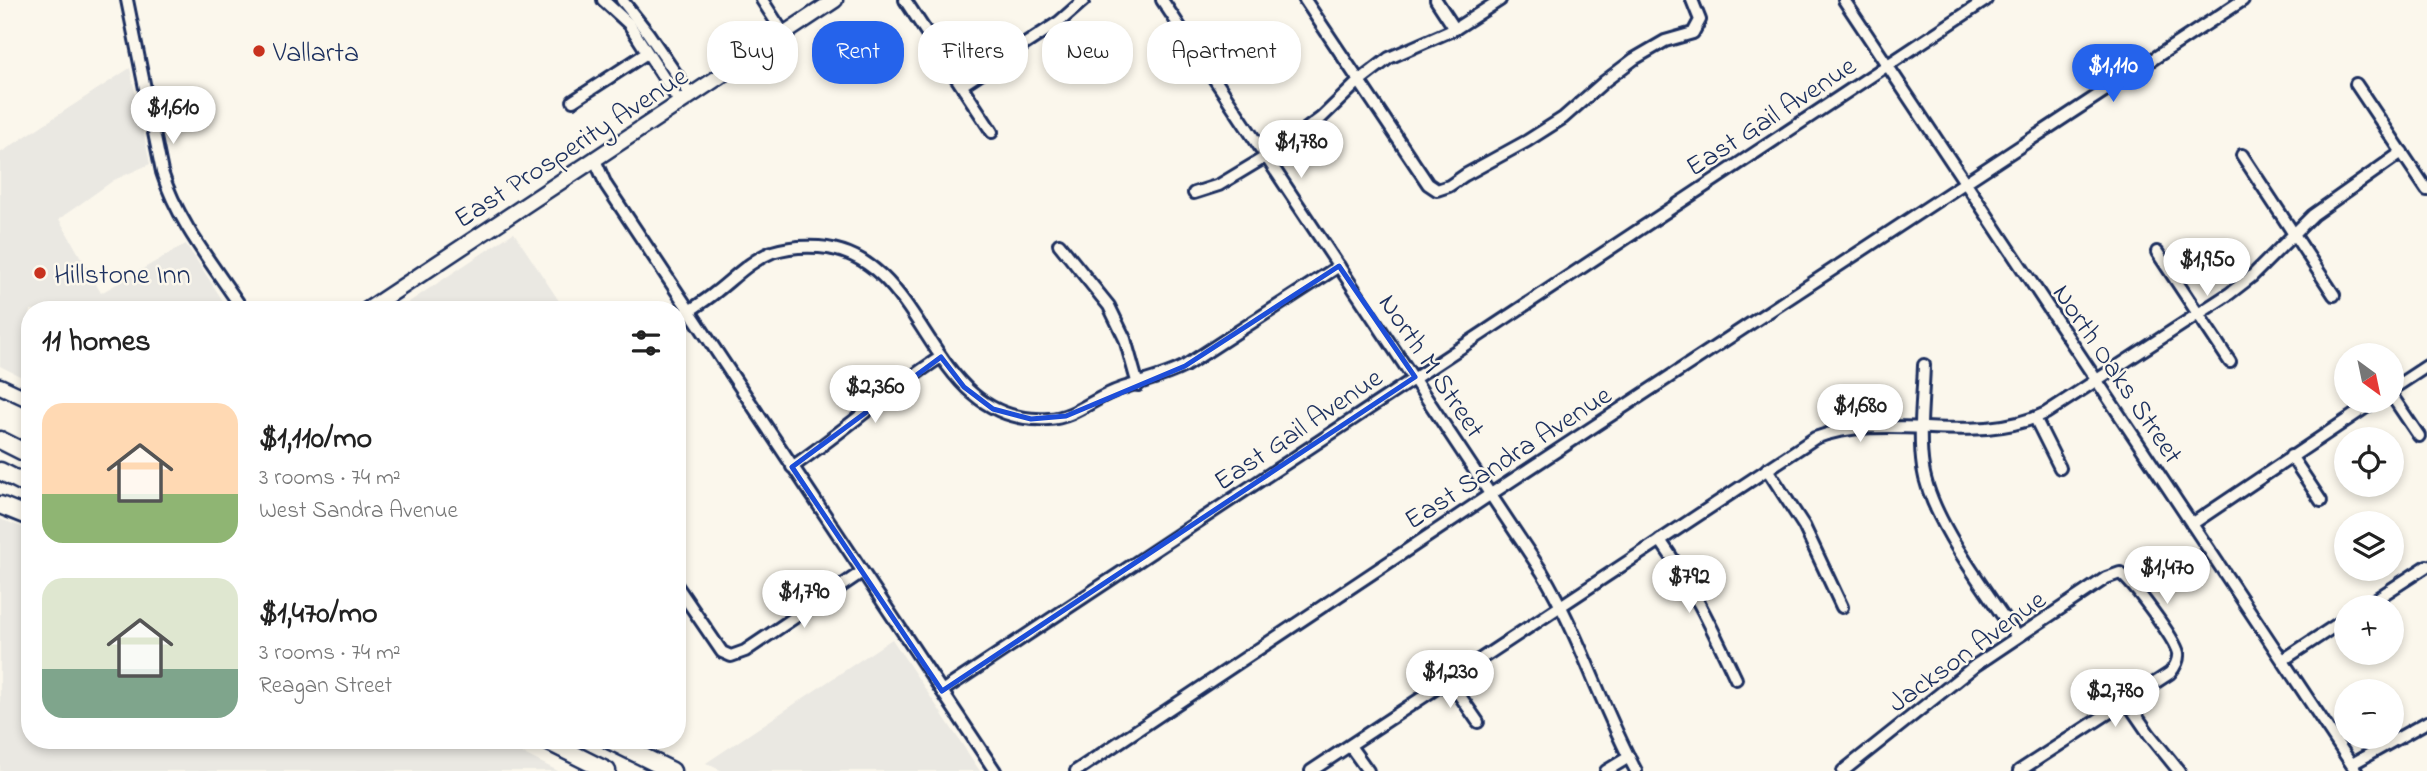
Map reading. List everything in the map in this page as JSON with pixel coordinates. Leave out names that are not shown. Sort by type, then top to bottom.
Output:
[{"type":"highway","points":[[0,440],[21,450]]},
{"type":"highway","points":[[0,471],[21,482]]},
{"type":"highway","points":[[0,505],[21,513]]},
{"type":"highway","points":[[563,749],[607,771]]},
{"type":"highway","points":[[627,749],[672,771]]},
{"type":"main road","name":"East Prosperity Avenue","points":[[798,25],[835,0]]},
{"type":"main road","name":"East Prosperity Avenue","points":[[381,301],[709,84]]},
{"type":"main road","points":[[0,386],[21,396]]},
{"type":"street","points":[[127,0],[162,172],[169,192],[188,228],[237,301]]},
{"type":"street","points":[[603,0],[629,24],[647,52],[685,100]]},
{"type":"street","points":[[622,0],[649,33],[685,100]]},
{"type":"street","points":[[762,0],[776,21]]},
{"type":"street","points":[[905,0],[992,132]]},
{"type":"street","points":[[962,85],[1059,22],[1084,0]]},
{"type":"street","name":"North M Street","points":[[1163,0],[1542,572],[1562,607],[1636,771]]},
{"type":"street","points":[[1305,0],[1428,184],[1437,190],[1449,186],[1563,118],[1605,80],[1634,59],[1677,36],[1693,33],[1700,20],[1692,0]]},
{"type":"street","points":[[1436,0],[1455,29]]},
{"type":"street","points":[[1194,193],[1219,185],[1321,118],[1359,81],[1389,58],[1455,29],[1500,0]]},
{"type":"street","name":"North Oaks Street","points":[[1844,0],[2354,768]]},
{"type":"street","name":"East Gail Avenue","points":[[942,691],[1986,0]]},
{"type":"street","name":"East Sandra Avenue","points":[[1076,771],[1491,494],[2243,0]]},
{"type":"street","points":[[573,102],[647,52]]},
{"type":"street","points":[[2356,84],[2427,190]]},
{"type":"street","points":[[1311,771],[1807,443],[1831,433],[1874,426],[1988,429],[2035,418],[2097,381],[2251,276],[2294,232],[2330,201],[2402,152]]},
{"type":"street","points":[[2242,155],[2334,295]]},
{"type":"street","points":[[595,159],[606,185],[682,301]]},
{"type":"street","points":[[1059,244],[1109,306],[1125,339],[1138,385]]},
{"type":"street","points":[[686,313],[754,261],[773,252],[791,247],[825,247],[844,251],[876,269],[892,286],[954,376],[978,400],[993,409],[1021,418],[1050,419],[1066,416],[1120,389],[1166,376],[1185,366],[1339,265]]},
{"type":"street","points":[[2157,252],[2230,362]]},
{"type":"street","points":[[686,306],[995,771]]},
{"type":"street","points":[[792,467],[941,357]]},
{"type":"street","points":[[1924,365],[1923,465],[1935,508],[2017,637]]},
{"type":"street","points":[[2404,381],[2427,366]]},
{"type":"street","points":[[2192,524],[2357,413]]},
{"type":"street","points":[[2403,413],[2419,436]]},
{"type":"street","points":[[2035,418],[2060,468]]},
{"type":"street","points":[[2291,456],[2321,501]]},
{"type":"street","points":[[1767,469],[1804,526],[1842,607]]},
{"type":"street","points":[[1660,540],[1701,603],[1736,679]]},
{"type":"street","points":[[2382,595],[2427,566]]},
{"type":"street","points":[[686,599],[722,652],[732,656],[745,651],[862,572]]},
{"type":"street","name":"Jackson Avenue","points":[[1843,771],[1967,672],[2106,578],[2120,573],[2132,582],[2175,645],[2178,660],[2170,673],[2127,702]]},
{"type":"street","points":[[2283,660],[2334,627]]},
{"type":"street","points":[[1449,680],[1478,722]]},
{"type":"street","points":[[2019,771],[2127,702],[2179,771]]},
{"type":"street","points":[[2354,768],[2427,722]]},
{"type":"street","points":[[1350,746],[1368,771]]},
{"type":"street","points":[[1606,771],[1629,757]]},
{"type":"highlighted area","points":[[1339,266],[1415,377],[942,691],[792,467],[941,357],[964,387],[993,409],[1031,419],[1066,416],[1185,366]]},
{"type":"shaded area","points":[[130,68],[150,164],[114,180],[59,219],[101,293],[186,244],[223,301],[21,301],[21,376],[0,366],[0,153]]},
{"type":"shaded area","points":[[513,233],[559,301],[411,301]]},
{"type":"shaded area","points":[[0,519],[21,527],[21,749],[514,749],[558,771],[0,771]]},
{"type":"shaded area","points":[[892,639],[980,771],[722,771],[706,763]]},
{"type":"place","name":"Vallarta","points":[[259,51]]},
{"type":"place","name":"Hillstone Inn","points":[[40,273]]}]
